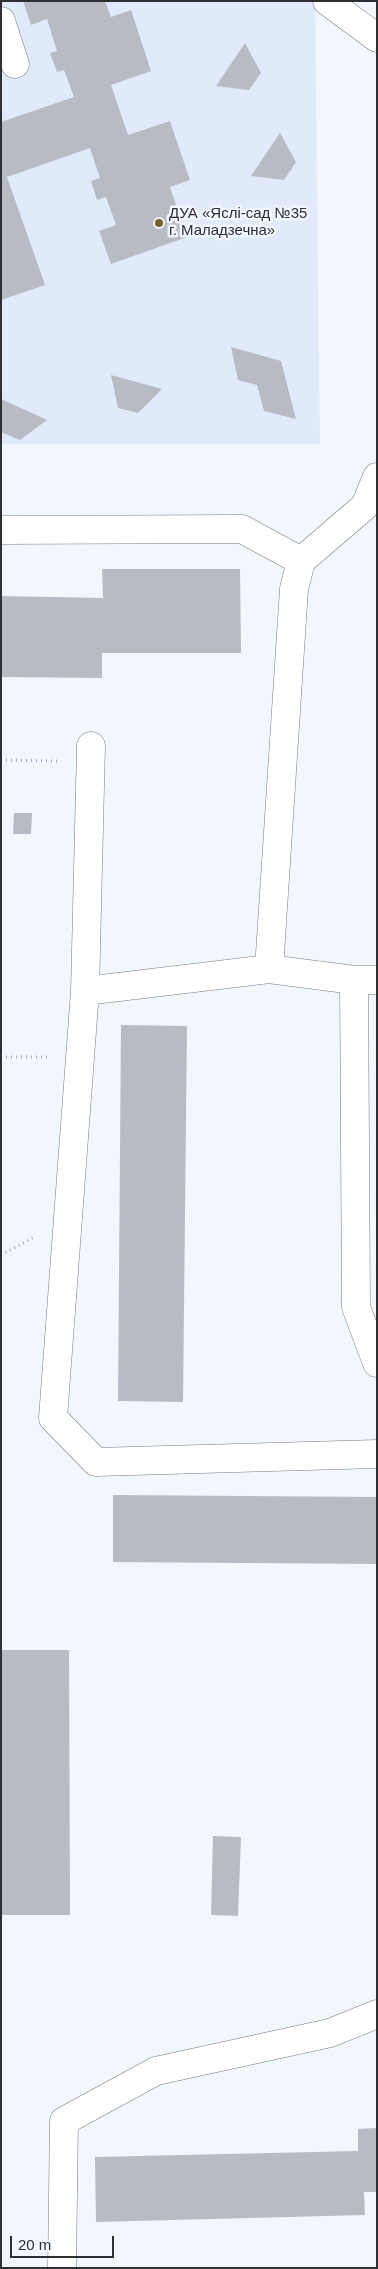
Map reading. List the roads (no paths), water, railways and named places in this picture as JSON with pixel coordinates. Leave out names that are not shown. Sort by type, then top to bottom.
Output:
[{"type":"lane","points":[[327,1],[377,38]]},
{"type":"lane","points":[[1,21],[15,64]]},
{"type":"lane","points":[[269,969],[294,589],[301,561],[365,506],[377,477]]},
{"type":"lane","points":[[1,530],[242,529],[301,561]]},
{"type":"lane","points":[[91,754],[85,991],[53,1418],[96,1462],[377,1454]]},
{"type":"lane","points":[[85,991],[269,969],[365,980],[356,1307],[377,1363]]},
{"type":"lane","points":[[62,2268],[64,2121],[156,2071],[330,2032],[377,2014]]},
{"type":"place","name":"ДУА «Яслі-сад №35 г. Маладзечна»","points":[[159,223]]}]
